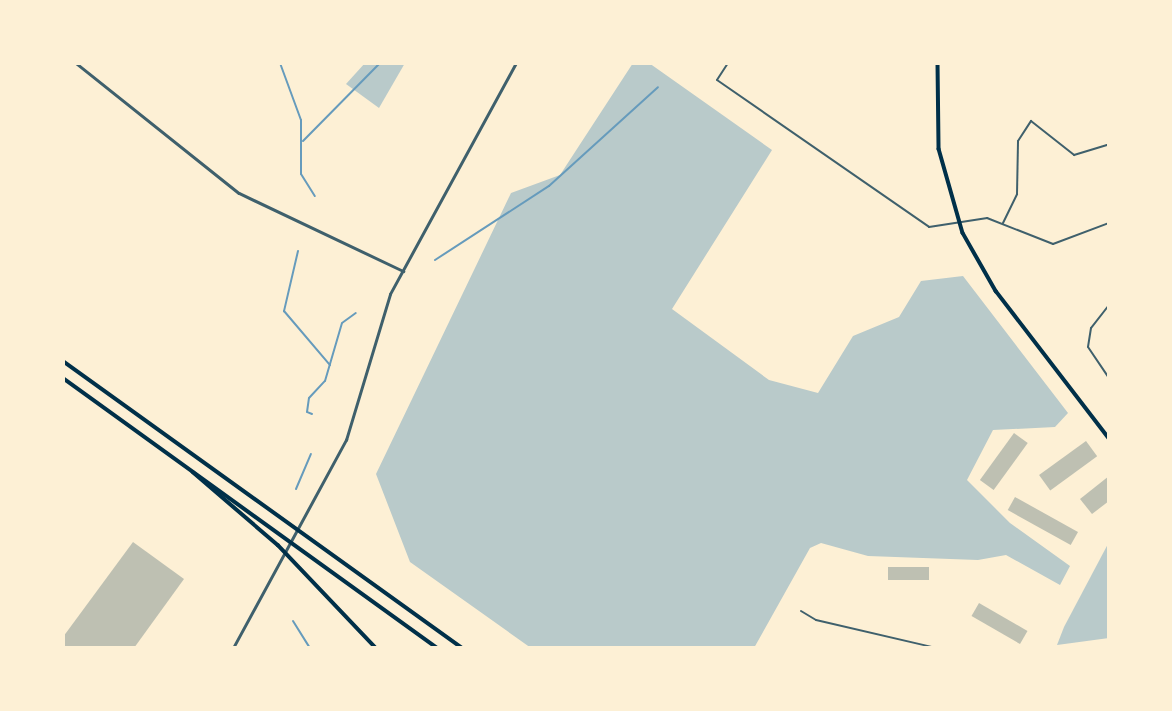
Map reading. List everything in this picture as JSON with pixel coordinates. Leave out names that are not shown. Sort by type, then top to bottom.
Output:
[{"type":"main road","points":[[938,63],[939,149],[958,222],[996,291],[1109,438]]},
{"type":"main road","points":[[63,360],[463,648]]},
{"type":"main road","points":[[63,378],[437,648]]},
{"type":"main road","points":[[186,465],[287,554],[376,648]]},
{"type":"street","points":[[76,63],[239,193],[325,237],[403,271]]},
{"type":"street","points":[[233,648],[346,440],[373,335],[403,271],[516,63]]},
{"type":"street","points":[[728,63],[717,80],[916,221],[939,228],[981,218],[1053,244],[1109,223]]},
{"type":"street","points":[[1002,224],[1017,194],[1018,141],[1031,121],[1074,155],[1109,144]]},
{"type":"street","points":[[1109,305],[1088,337],[1091,358],[1109,377]]},
{"type":"street","points":[[802,611],[816,620],[936,648]]},
{"type":"shaded area","points":[[365,63],[405,63],[379,108],[346,84]]},
{"type":"shaded area","points":[[633,63],[649,63],[772,150],[672,309],[769,380],[818,393],[853,336],[899,317],[921,281],[963,276],[1068,413],[1055,427],[993,430],[967,480],[1010,523],[1070,566],[1060,585],[1006,555],[978,560],[868,556],[821,543],[810,548],[754,648],[531,648],[410,562],[376,474],[511,193],[560,175]]},
{"type":"shaded area","points":[[1109,542],[1109,638],[1057,645],[1064,627]]},
{"type":"building","points":[[1014,433],[1028,443],[994,490],[980,480]]},
{"type":"building","points":[[1086,441],[1097,456],[1050,490],[1039,475]]},
{"type":"building","points":[[1109,476],[1109,501],[1092,514],[1080,499]]},
{"type":"building","points":[[1015,497],[1078,532],[1071,545],[1008,510]]},
{"type":"building","points":[[133,542],[184,579],[134,648],[63,648],[63,637]]},
{"type":"building","points":[[888,567],[929,567],[929,580],[888,580]]},
{"type":"building","points":[[979,603],[1027,631],[1020,644],[972,616]]},
{"type":"waterway","points":[[280,63],[301,120],[301,174],[315,196]]},
{"type":"waterway","points":[[303,141],[380,63]]},
{"type":"waterway","points":[[435,260],[549,186],[658,87]]},
{"type":"waterway","points":[[298,251],[284,311],[330,365]]},
{"type":"waterway","points":[[312,414],[307,412],[309,398],[325,381],[342,323],[356,313]]},
{"type":"waterway","points":[[296,489],[311,454]]},
{"type":"waterway","points":[[293,621],[310,648]]}]
